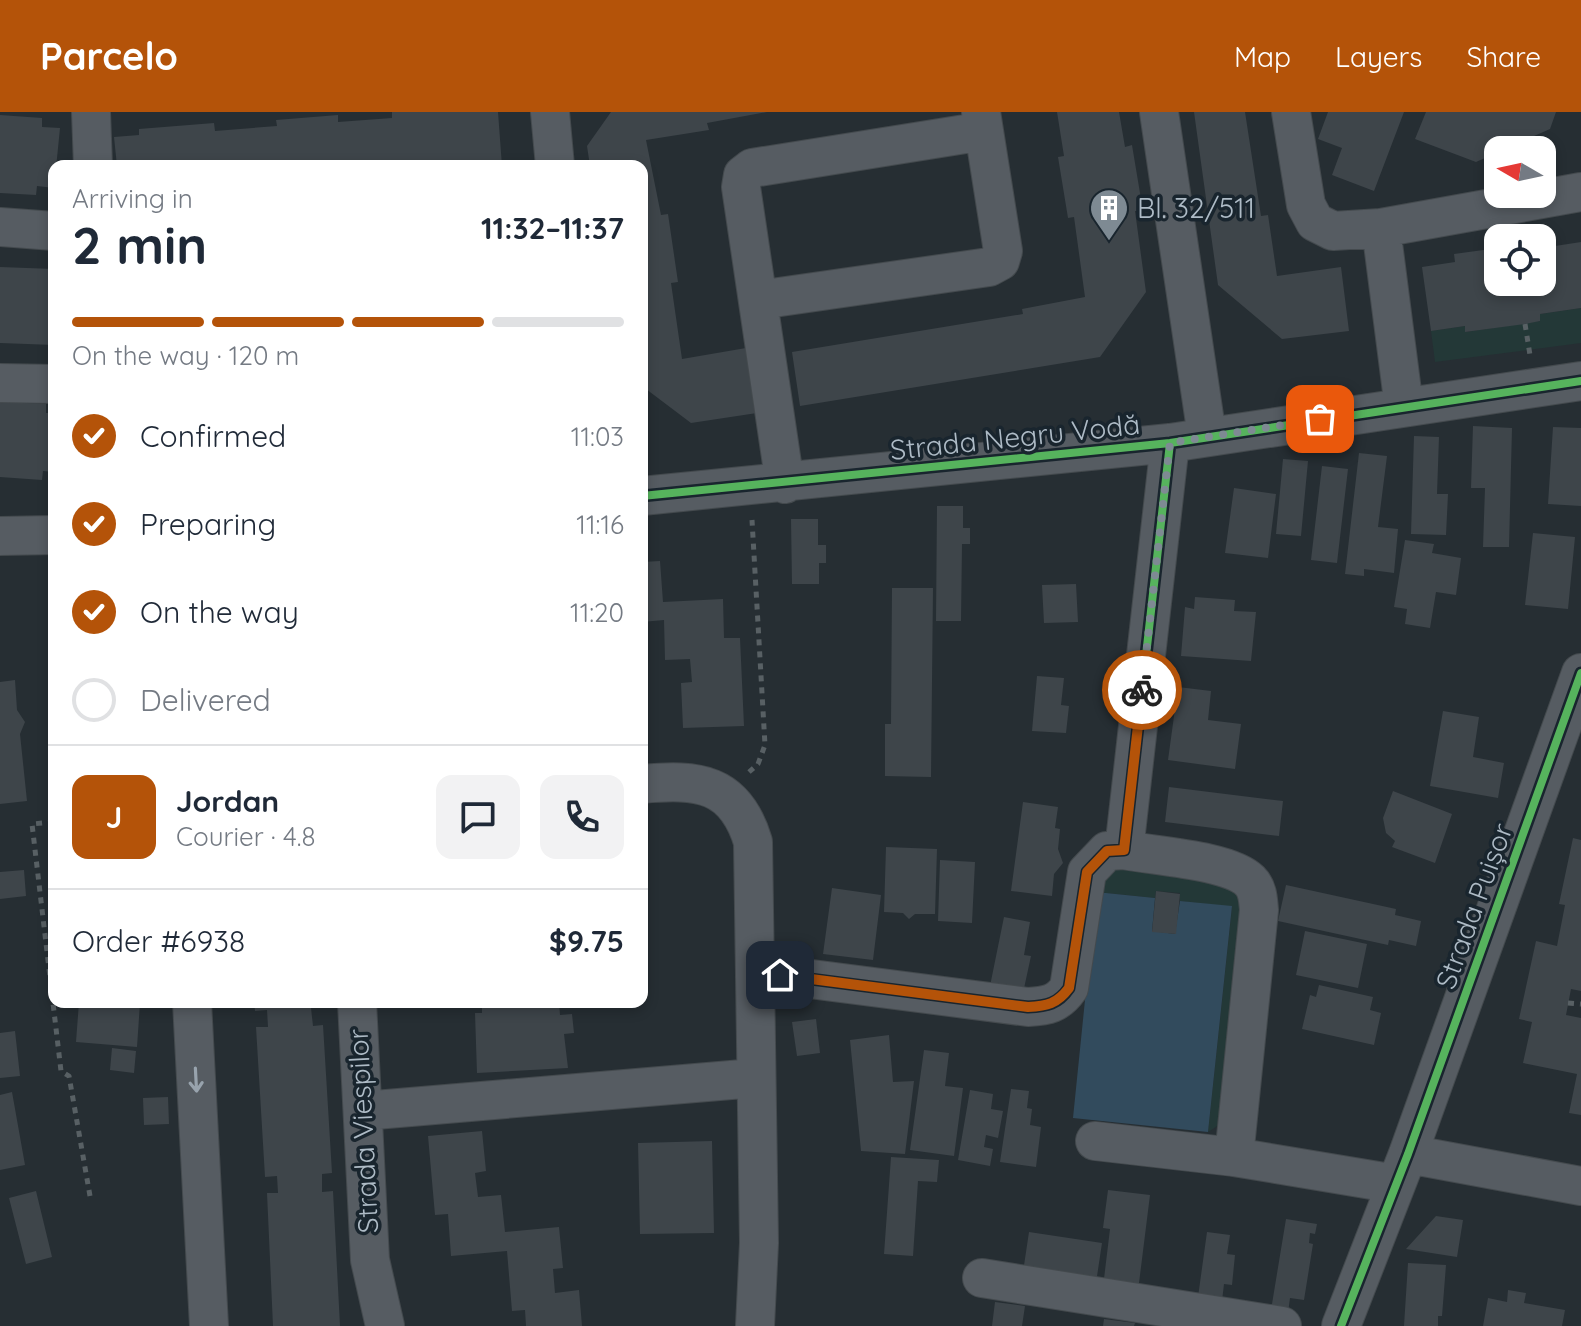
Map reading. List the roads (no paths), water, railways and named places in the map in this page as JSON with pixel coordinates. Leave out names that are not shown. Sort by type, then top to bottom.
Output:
[{"type":"street","points":[[91,112],[93,160]]},
{"type":"street","points":[[550,112],[554,160]]},
{"type":"street","points":[[1159,112],[1207,436]]},
{"type":"street","points":[[1291,112],[1306,205],[1315,222],[1342,233],[1581,192]]},
{"type":"street","points":[[759,300],[989,267],[1000,261],[1003,251],[982,122],[752,168],[743,175],[741,187],[759,300],[767,485]]},
{"type":"street","points":[[0,227],[48,231]]},
{"type":"street","points":[[1381,228],[1404,407]]},
{"type":"street","name":"Strada Negru Vodă","points":[[648,495],[1170,443],[1581,381]]},
{"type":"street","points":[[0,383],[48,384]]},
{"type":"street","points":[[1124,850],[1170,443]]},
{"type":"street","points":[[0,536],[48,535]]},
{"type":"street","name":"Strada Puișor","points":[[1402,1169],[1566,764],[1581,673]]},
{"type":"street","points":[[648,784],[690,781],[713,788],[737,807],[747,823],[753,842],[759,1243],[755,1326]]},
{"type":"street","points":[[756,972],[1028,1007],[1046,1006],[1060,1000],[1069,988],[1087,872],[1107,851],[1124,850],[1228,868],[1248,879],[1255,888],[1259,910],[1234,1157]]},
{"type":"street","points":[[192,1008],[209,1326]]},
{"type":"street","name":"Strada Viespilor","points":[[357,1008],[370,1260],[385,1326]]},
{"type":"street","points":[[363,1111],[755,1078]]},
{"type":"street","points":[[1095,1141],[1234,1157],[1581,1186]]},
{"type":"street","points":[[1341,1326],[1402,1169]]},
{"type":"street","name":"Strada Viespilor","points":[[370,1260],[400,1326]]},
{"type":"street","points":[[982,1278],[1282,1326]]},
{"type":"water","points":[[1096,892],[1155,898],[1152,931],[1175,934],[1180,901],[1232,906],[1208,1132],[1073,1118]]},
{"type":"place","name":"Bl. 32/511","points":[[1109,242]]}]
